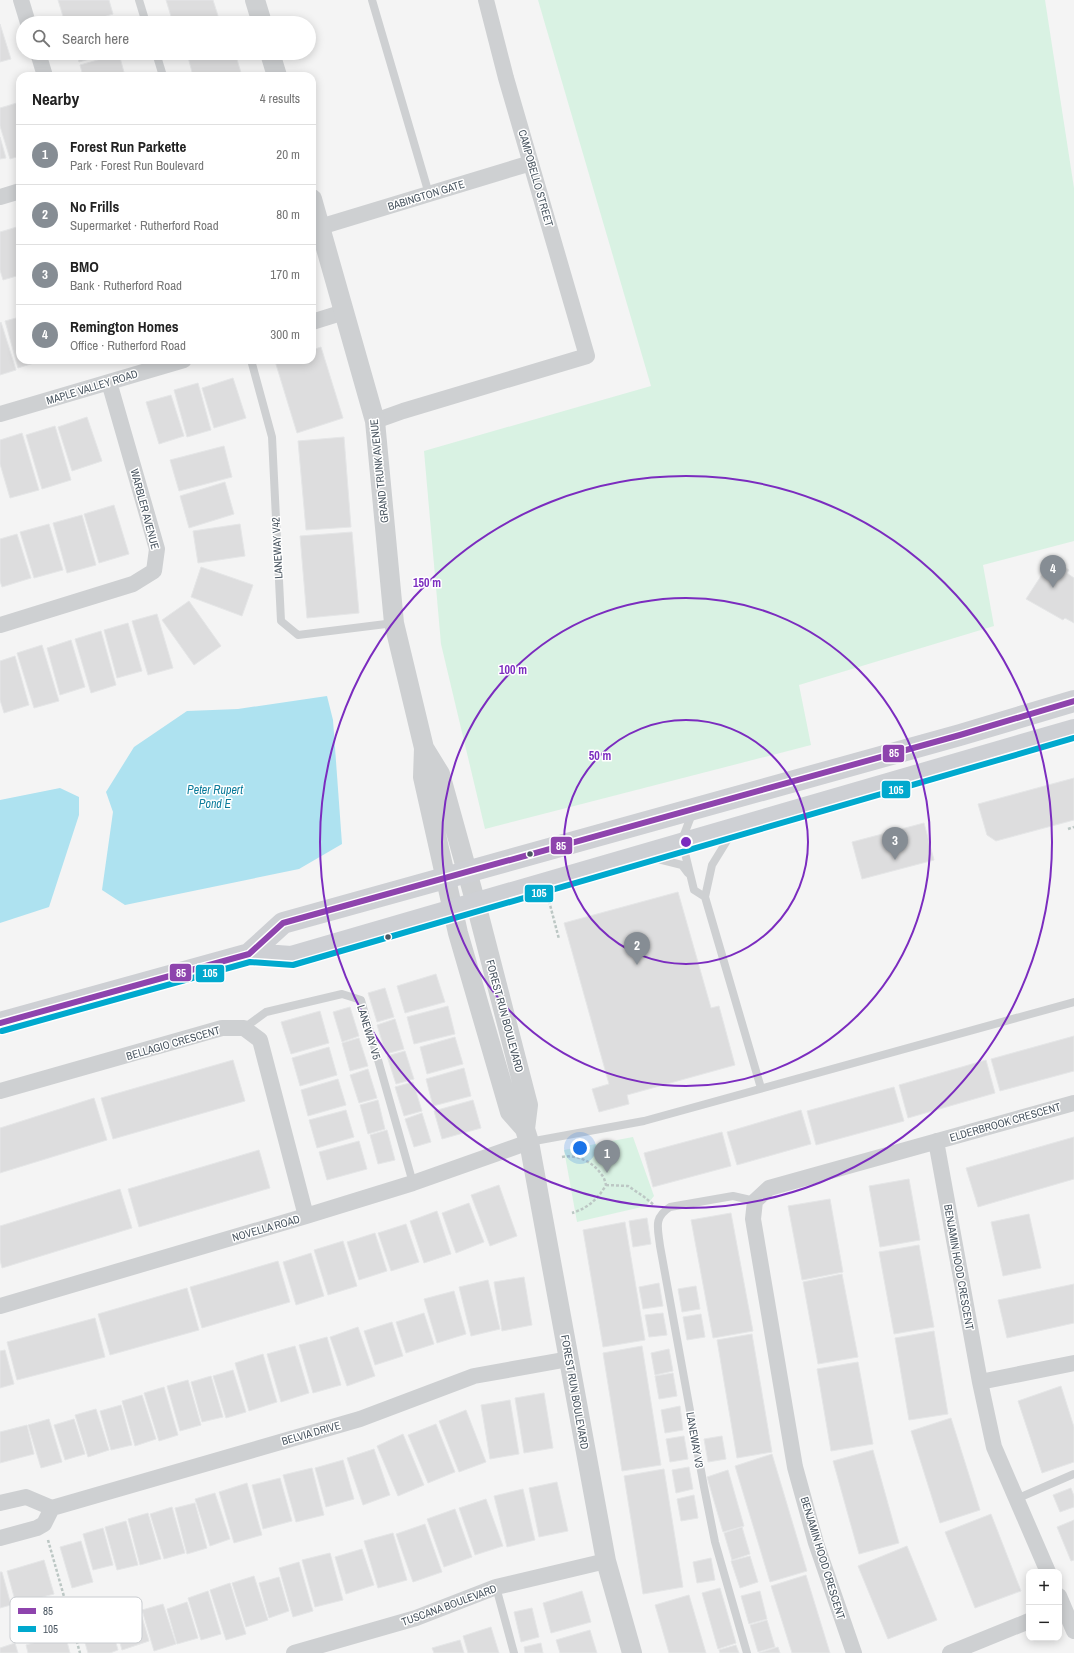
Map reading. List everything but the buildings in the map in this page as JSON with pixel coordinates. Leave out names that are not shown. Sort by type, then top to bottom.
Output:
[{"type":"main road","points":[[249,954],[283,923],[960,735],[1074,701]]},
{"type":"main road","points":[[0,1023],[249,954],[291,957],[742,828],[1074,730]]},
{"type":"street","points":[[21,0],[26,16]]},
{"type":"street","points":[[256,0],[260,16]]},
{"type":"street","name":"CAMPOBELLO STREET","points":[[375,421],[402,411],[587,356],[506,78],[486,0]]},
{"type":"street","points":[[40,60],[44,72]]},
{"type":"street","points":[[272,60],[276,72]]},
{"type":"street","name":"BABINGTON GATE","points":[[320,227],[531,163]]},
{"type":"street","points":[[0,197],[16,192]]},
{"type":"street","name":"GRAND TRUNK AVENUE","points":[[316,213],[375,421],[394,623],[424,748],[423,777],[445,878]]},
{"type":"street","points":[[316,321],[344,312]]},
{"type":"street","name":"MAPLE VALLEY ROAD","points":[[0,414],[170,364]]},
{"type":"street","name":"WARBLER AVENUE","points":[[0,625],[133,584],[154,570],[157,549],[109,382]]},
{"type":"street","name":"GRAND TRUNK AVENUE","points":[[424,748],[440,774],[468,871]]},
{"type":"street","name":"FOREST RUN BOULEVARD","points":[[468,871],[528,1105],[527,1136],[606,1561],[632,1653]]},
{"type":"street","name":"FOREST RUN BOULEVARD","points":[[445,878],[510,1112],[527,1136]]},
{"type":"street","name":"BELLAGIO CRESCENT","points":[[0,1091],[222,1028],[244,1028]]},
{"type":"street","points":[[244,1028],[260,1040],[306,1216]]},
{"type":"street","name":"ELDERBROOK CRESCENT","points":[[936,1141],[1074,1103]]},
{"type":"street","name":"NOVELLA ROAD","points":[[0,1306],[413,1183],[527,1136]]},
{"type":"street","points":[[755,1201],[769,1188],[936,1141]]},
{"type":"street","name":"BENJAMIN HOOD CRESCENT","points":[[936,1141],[980,1382],[994,1447],[1047,1569]]},
{"type":"street","name":"BENJAMIN HOOD CRESCENT","points":[[755,1201],[753,1219],[796,1467],[816,1543],[854,1653]]},
{"type":"street","name":"BELVIA DRIVE","points":[[52,1508],[360,1419],[474,1376],[569,1359]]},
{"type":"street","points":[[980,1382],[1074,1363]]},
{"type":"street","points":[[0,1504],[26,1497],[52,1508],[44,1524],[37,1528],[0,1538]]},
{"type":"street","name":"TUSCANA BOULEVARD","points":[[294,1653],[416,1618],[496,1587],[606,1561]]},
{"type":"street","points":[[1066,1604],[1074,1630]]},
{"type":"street","points":[[950,1653],[1026,1622]]},
{"type":"lane","points":[[139,0],[144,16]]},
{"type":"lane","points":[[372,0],[429,194]]},
{"type":"lane","points":[[158,60],[162,72]]},
{"type":"lane","name":"LANEWAY V42","points":[[252,364],[272,437],[281,621],[298,635],[394,623]]},
{"type":"lane","points":[[694,809],[682,840],[694,890],[705,897]]},
{"type":"lane","points":[[742,828],[728,839],[712,865],[705,897],[761,1088]]},
{"type":"lane","points":[[644,856],[682,865],[690,876]]},
{"type":"lane","name":"LANEWAY V5","points":[[244,1028],[266,1012],[342,994],[361,1000],[413,1183]]},
{"type":"lane","points":[[527,1136],[644,1120],[1074,1002]]},
{"type":"lane","points":[[662,1212],[670,1207],[733,1196],[755,1201]]},
{"type":"lane","name":"LANEWAY V3","points":[[662,1212],[657,1223],[660,1246],[705,1495],[715,1542],[747,1653]]},
{"type":"lane","points":[[1016,1499],[1074,1474]]},
{"type":"lane","points":[[496,1587],[514,1653]]},
{"type":"path","points":[[1068,829],[1074,827]]},
{"type":"path","points":[[545,884],[559,939]]},
{"type":"path","points":[[562,1157],[568,1156],[588,1161],[600,1172],[606,1185]]},
{"type":"path","points":[[606,1185],[628,1186],[662,1212]]},
{"type":"path","points":[[572,1213],[581,1210],[599,1197],[606,1185]]},
{"type":"path","points":[[44,1524],[64,1597]]},
{"type":"path","points":[[77,1643],[80,1653]]},
{"type":"green space","points":[[538,0],[1045,0],[1074,188],[1074,541],[983,565],[994,626],[799,685],[811,745],[485,829],[441,644],[424,451],[651,386]]},
{"type":"green space","points":[[633,1137],[654,1196],[646,1206],[577,1222],[564,1150]]},
{"type":"water","name":"Peter Rupert Pond E","points":[[327,696],[333,720],[342,844],[299,869],[125,905],[102,890],[113,812],[106,792],[134,747],[187,711],[238,709]]},
{"type":"water","points":[[60,788],[79,797],[79,815],[49,907],[0,923],[0,800]]},
{"type":"transit line","name":"85","points":[[0,1023],[249,954],[283,923],[960,735],[1074,701]]},
{"type":"transit line","name":"105","points":[[2,1031],[250,962],[293,965],[1074,738]]},
{"type":"place","name":"Remington Homes","points":[[1053,588]]},
{"type":"place","name":"BMO","points":[[895,860]]},
{"type":"place","name":"No Frills","points":[[637,965]]},
{"type":"place","name":"Forest Run Parkette","points":[[607,1173]]}]
